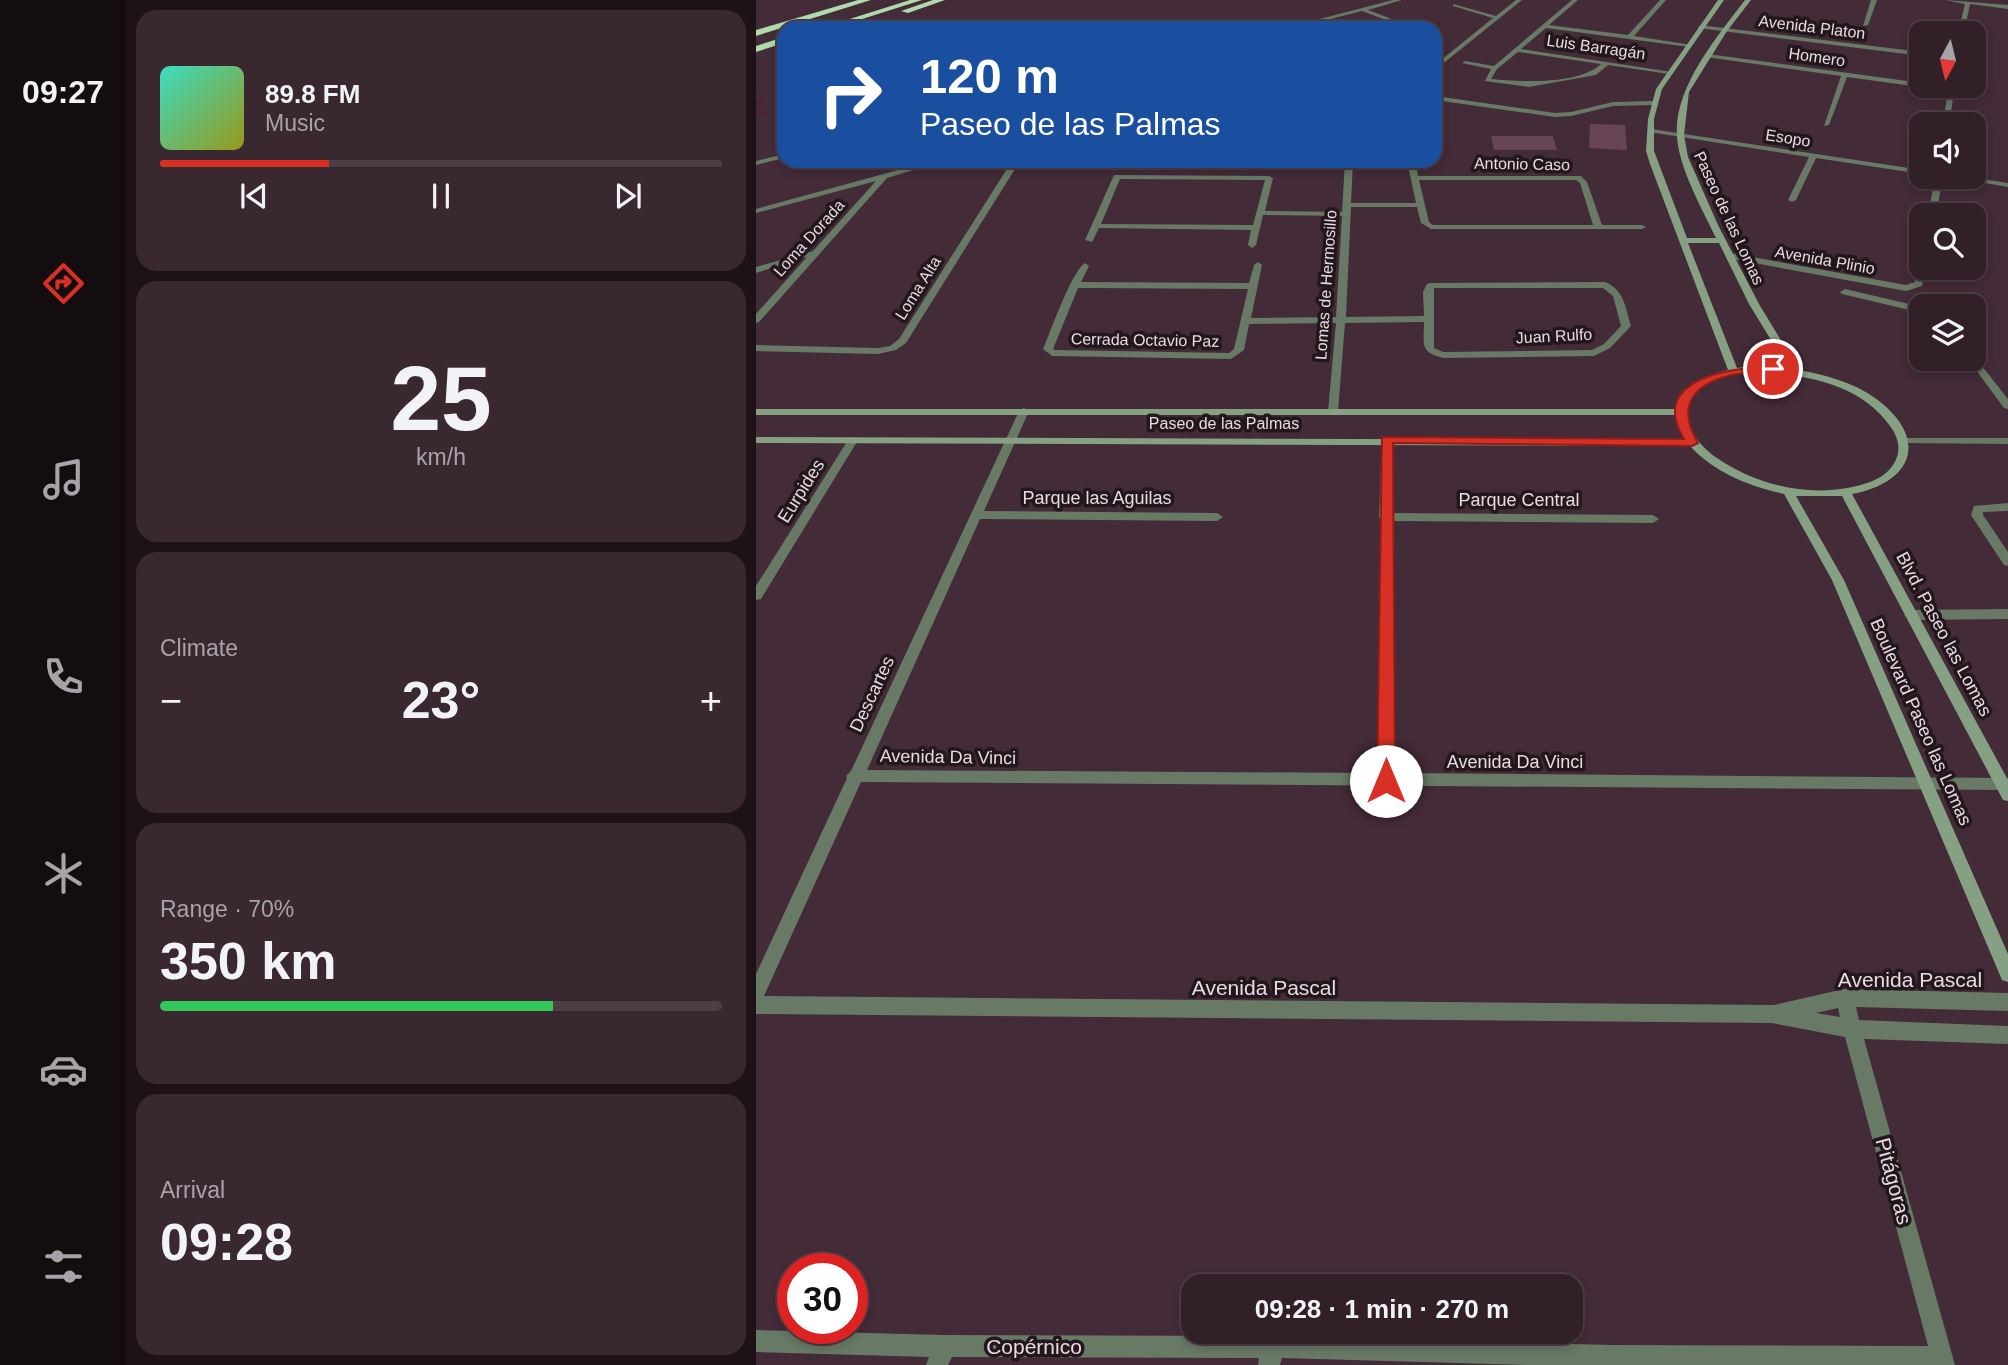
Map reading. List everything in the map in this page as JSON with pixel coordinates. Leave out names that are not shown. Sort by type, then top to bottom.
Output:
[{"type":"highway","points":[[796,21],[867,0]]},
{"type":"highway","points":[[848,21],[918,0]]},
{"type":"highway","points":[[873,21],[941,0]]},
{"type":"highway","points":[[927,5],[949,0]]},
{"type":"highway","points":[[756,33],[777,27]]},
{"type":"highway","points":[[756,49],[777,42]]},
{"type":"highway","points":[[756,55],[777,49]]},
{"type":"street","points":[[1315,21],[1399,0]]},
{"type":"street","points":[[1442,63],[1520,0]]},
{"type":"street","points":[[1574,0],[1495,68],[1487,80],[1525,86],[1594,74],[1606,63]]},
{"type":"street","points":[[1630,37],[1663,0]]},
{"type":"street","points":[[1721,0],[1669,72],[1654,103],[1650,151],[1733,371]]},
{"type":"street","name":"Paseo de las Lomas","points":[[1748,0],[1725,30],[1686,92],[1680,135],[1684,157],[1721,240],[1754,304],[1795,372]]},
{"type":"street","points":[[1865,25],[1874,0]]},
{"type":"street","points":[[1948,0],[2008,7]]},
{"type":"street","points":[[1964,21],[1968,2]]},
{"type":"street","points":[[1455,5],[1497,18]]},
{"type":"street","points":[[1361,9],[1393,21]]},
{"type":"street","points":[[1545,26],[1689,45]]},
{"type":"street","name":"Avenida Platon","points":[[1700,27],[1909,52]]},
{"type":"street","name":"Luis Barragán","points":[[1519,50],[1669,72]]},
{"type":"street","name":"Homero","points":[[1708,56],[1909,83]]},
{"type":"street","points":[[1442,60],[1446,60]]},
{"type":"street","points":[[1465,64],[1495,68]]},
{"type":"street","points":[[1826,125],[1844,75]]},
{"type":"street","points":[[1442,99],[1555,115],[1613,104],[1654,103]]},
{"type":"street","name":"Esopo","points":[[1651,131],[1909,170]]},
{"type":"street","points":[[1792,200],[1813,156]]},
{"type":"street","points":[[756,163],[777,158]]},
{"type":"street","points":[[756,211],[912,168]]},
{"type":"street","name":"Loma Alta","points":[[756,348],[878,351],[893,348],[902,341],[1012,168]]},
{"type":"street","points":[[1088,240],[1122,168]]},
{"type":"street","points":[[1252,244],[1271,168]]},
{"type":"street","name":"Lomas de Hermosillo","points":[[1333,411],[1349,168]]},
{"type":"street","points":[[1412,168],[1425,223],[1431,227],[1643,227]]},
{"type":"street","name":"Loma Dorada","points":[[756,320],[885,175]]},
{"type":"street","points":[[1118,177],[1269,178]]},
{"type":"street","name":"Antonio Caso","points":[[1414,178],[1578,178],[1583,182],[1598,226]]},
{"type":"street","points":[[1986,182],[2008,185]]},
{"type":"street","points":[[1261,213],[1420,205]]},
{"type":"street","points":[[1096,226],[1256,228]]},
{"type":"street","points":[[1683,241],[1721,240]]},
{"type":"street","points":[[756,270],[814,253]]},
{"type":"street","name":"Avenida Plinio","points":[[1730,256],[1898,287],[1914,287],[1920,280]]},
{"type":"street","name":"Cerrada Octavio Paz","points":[[1085,266],[1048,349],[1052,353],[1231,356],[1239,350],[1258,265]]},
{"type":"street","points":[[1075,285],[1253,286]]},
{"type":"street","name":"Juan Rulfo","points":[[1605,285],[1616,293],[1626,326],[1607,346],[1594,353],[1443,355],[1432,352],[1429,348],[1428,319],[1427,292],[1430,286],[1605,285]]},
{"type":"street","points":[[1845,292],[1909,307]]},
{"type":"street","points":[[1246,321],[1428,319]]},
{"type":"street","points":[[1752,369],[1795,372],[1833,381],[1867,397],[1892,418],[1905,441],[1904,458],[1893,474],[1873,486],[1846,493],[1788,491],[1748,480],[1715,463],[1692,443],[1683,427],[1681,412],[1688,394],[1706,380],[1733,371],[1752,369]]},
{"type":"street","points":[[1982,371],[2008,406],[2004,414],[2008,419]]},
{"type":"street","name":"Descartes","points":[[756,994],[1024,411]]},
{"type":"street","name":"Paseo de las Palmas","points":[[756,412],[1681,412]]},
{"type":"street","name":"Paseo de las Palmas","points":[[756,440],[1692,443]]},
{"type":"street","name":"Eurpides","points":[[756,596],[853,440]]},
{"type":"street","points":[[1386,781],[1387,440]]},
{"type":"street","points":[[1905,441],[2008,441]]},
{"type":"street","name":"Boulevard Paseo las Lomas","points":[[1788,491],[1838,580],[2008,974]]},
{"type":"street","name":"Blvd. Paseo las Lomas","points":[[1846,493],[2006,788]]},
{"type":"street","points":[[2008,507],[1978,509],[1977,515],[2008,562]]},
{"type":"street","name":"Parque las Aguilas","points":[[978,515],[1217,517]]},
{"type":"street","name":"Parque Central","points":[[1385,517],[1653,519]]},
{"type":"street","points":[[1911,615],[2008,614]]},
{"type":"street","name":"Avenida Da Vinci","points":[[854,776],[1928,785],[2006,788]]},
{"type":"street","name":"Avenida Pascal","points":[[1772,1014],[1844,998],[2008,1002]]},
{"type":"street","name":"Pitágoras","points":[[1844,998],[1942,1361]]},
{"type":"street","name":"Avenida Pascal","points":[[756,1005],[1772,1014],[1854,1030],[2008,1035]]},
{"type":"street","name":"Copérnico","points":[[756,1341],[941,1356],[1942,1361]]},
{"type":"shaded area","points":[[1590,124],[1625,125],[1627,150],[1589,148]]},
{"type":"shaded area","points":[[1491,136],[1553,136],[1557,150],[1494,150]]},
{"type":"route","points":[[1386,781],[1387,440],[1692,443],[1683,427],[1681,412],[1688,394],[1706,380],[1733,371],[1773,369]]}]
